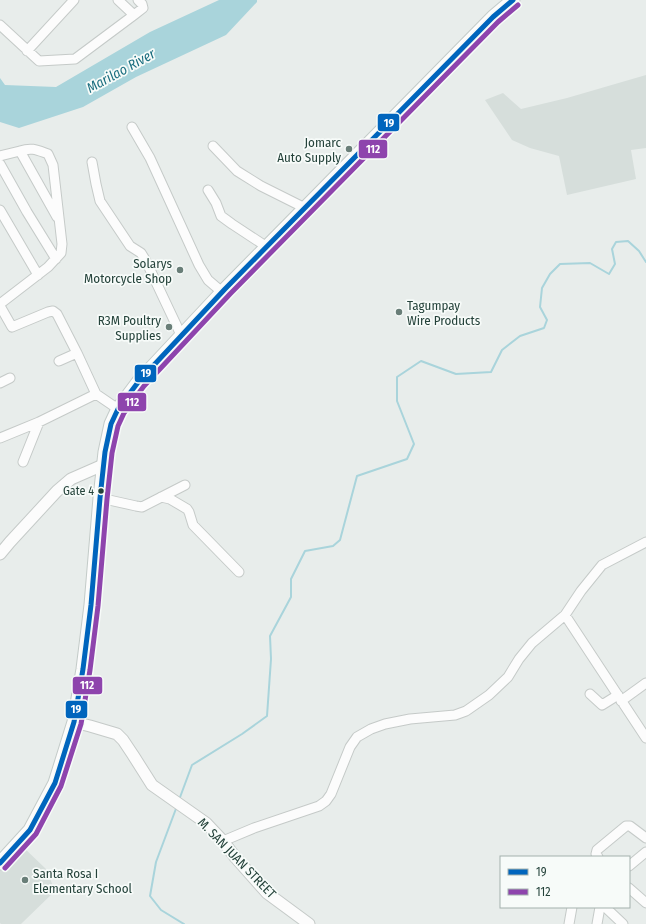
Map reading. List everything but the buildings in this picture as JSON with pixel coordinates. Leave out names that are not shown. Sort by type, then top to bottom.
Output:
[{"type":"main road","points":[[0,863],[30,830],[55,783],[74,722],[83,669],[91,605],[103,465],[111,424],[118,409],[139,380],[222,292],[493,17],[513,0]]},
{"type":"street","points":[[27,51],[74,0]]},
{"type":"street","points":[[118,0],[134,15]]},
{"type":"street","points":[[0,25],[39,61],[75,59],[143,8],[142,4],[138,0]]},
{"type":"street","points":[[132,127],[150,158],[199,265],[208,280],[222,292]]},
{"type":"street","points":[[213,146],[237,171],[261,186],[305,208]]},
{"type":"street","points":[[0,156],[29,148],[48,154],[54,165],[62,244],[61,253],[48,267],[0,305],[12,327],[48,312],[53,311],[57,314],[96,394],[118,409]]},
{"type":"street","points":[[20,151],[60,222]]},
{"type":"street","points":[[92,162],[100,201],[130,246],[141,254],[146,261],[181,335]]},
{"type":"street","points":[[0,164],[56,259]]},
{"type":"street","points":[[208,190],[216,203],[221,216],[267,247]]},
{"type":"street","points":[[0,210],[38,275]]},
{"type":"street","points":[[59,361],[77,353]]},
{"type":"street","points":[[0,383],[10,378]]},
{"type":"street","points":[[0,438],[38,422],[96,394]]},
{"type":"street","points":[[23,462],[38,422]]},
{"type":"street","points":[[0,554],[57,491],[71,479],[103,465]]},
{"type":"street","points":[[100,498],[142,507],[186,485]]},
{"type":"street","points":[[161,497],[170,499],[187,509],[194,524],[239,572]]},
{"type":"street","points":[[222,841],[254,828],[319,806],[326,801],[331,794],[350,747],[357,737],[371,729],[385,724],[410,719],[455,715],[466,711],[489,695],[508,677],[519,659],[532,643],[565,615],[581,591],[602,565],[646,542]]},
{"type":"street","points":[[565,615],[646,738]]},
{"type":"street","points":[[590,694],[602,705],[620,698],[646,684]]},
{"type":"street","name":"M. SAN JUAN STREET","points":[[74,722],[117,734],[123,740],[152,784],[206,823],[267,893],[308,924]]},
{"type":"street","points":[[597,856],[596,854],[597,850],[626,826],[630,826],[646,838]]},
{"type":"street","points":[[630,865],[646,852]]},
{"type":"street","points":[[630,889],[645,899]]},
{"type":"street","points":[[569,924],[572,908]]},
{"type":"street","points":[[597,924],[600,908]]},
{"type":"street","points":[[606,908],[623,924]]},
{"type":"shaded area","points":[[646,75],[646,148],[631,150],[636,179],[567,195],[559,156],[530,148],[512,140],[485,100],[503,93],[521,109],[567,98]]},
{"type":"shaded area","name":"Santa Rosa I Elementary School","points":[[21,845],[46,869],[55,891],[21,924],[1,924],[0,865]]},
{"type":"water","name":"Marilao River","points":[[219,0],[257,0],[257,2],[226,35],[136,77],[83,107],[19,128],[0,122],[0,78],[5,85],[56,87],[150,32]]},
{"type":"waterway","points":[[179,800],[192,765],[242,734],[267,716],[271,659],[270,636],[291,597],[291,579],[305,551],[333,546],[340,540],[357,476],[407,459],[414,444],[397,401],[397,377],[421,361],[456,374],[491,372],[502,350],[520,336],[544,328],[547,320],[540,307],[542,288],[550,274],[560,264],[590,263],[609,274],[615,264],[612,249],[616,242],[628,241],[639,251],[646,262]]},
{"type":"waterway","points":[[177,806],[156,862],[150,896],[161,910],[184,924]]},
{"type":"transit line","name":"19","points":[[0,863],[30,830],[55,783],[74,722],[83,669],[91,605],[105,452],[111,424],[118,409],[139,381],[225,289],[493,17],[513,0]]},
{"type":"transit line","name":"112","points":[[5,868],[36,834],[61,786],[81,724],[90,670],[98,606],[112,453],[118,426],[124,413],[144,386],[230,294],[498,22],[518,5]]},
{"type":"place","name":"Jomarc Auto Supply","points":[[349,149]]},
{"type":"place","name":"Solarys Motorcycle Shop","points":[[180,270]]},
{"type":"place","name":"Tagumpay Wire Products","points":[[399,312]]},
{"type":"place","name":"R3M Poultry Supplies","points":[[169,327]]},
{"type":"place","name":"Gate 4","points":[[101,491]]},
{"type":"place","name":"Santa Rosa I Elementary School","points":[[25,880]]}]
